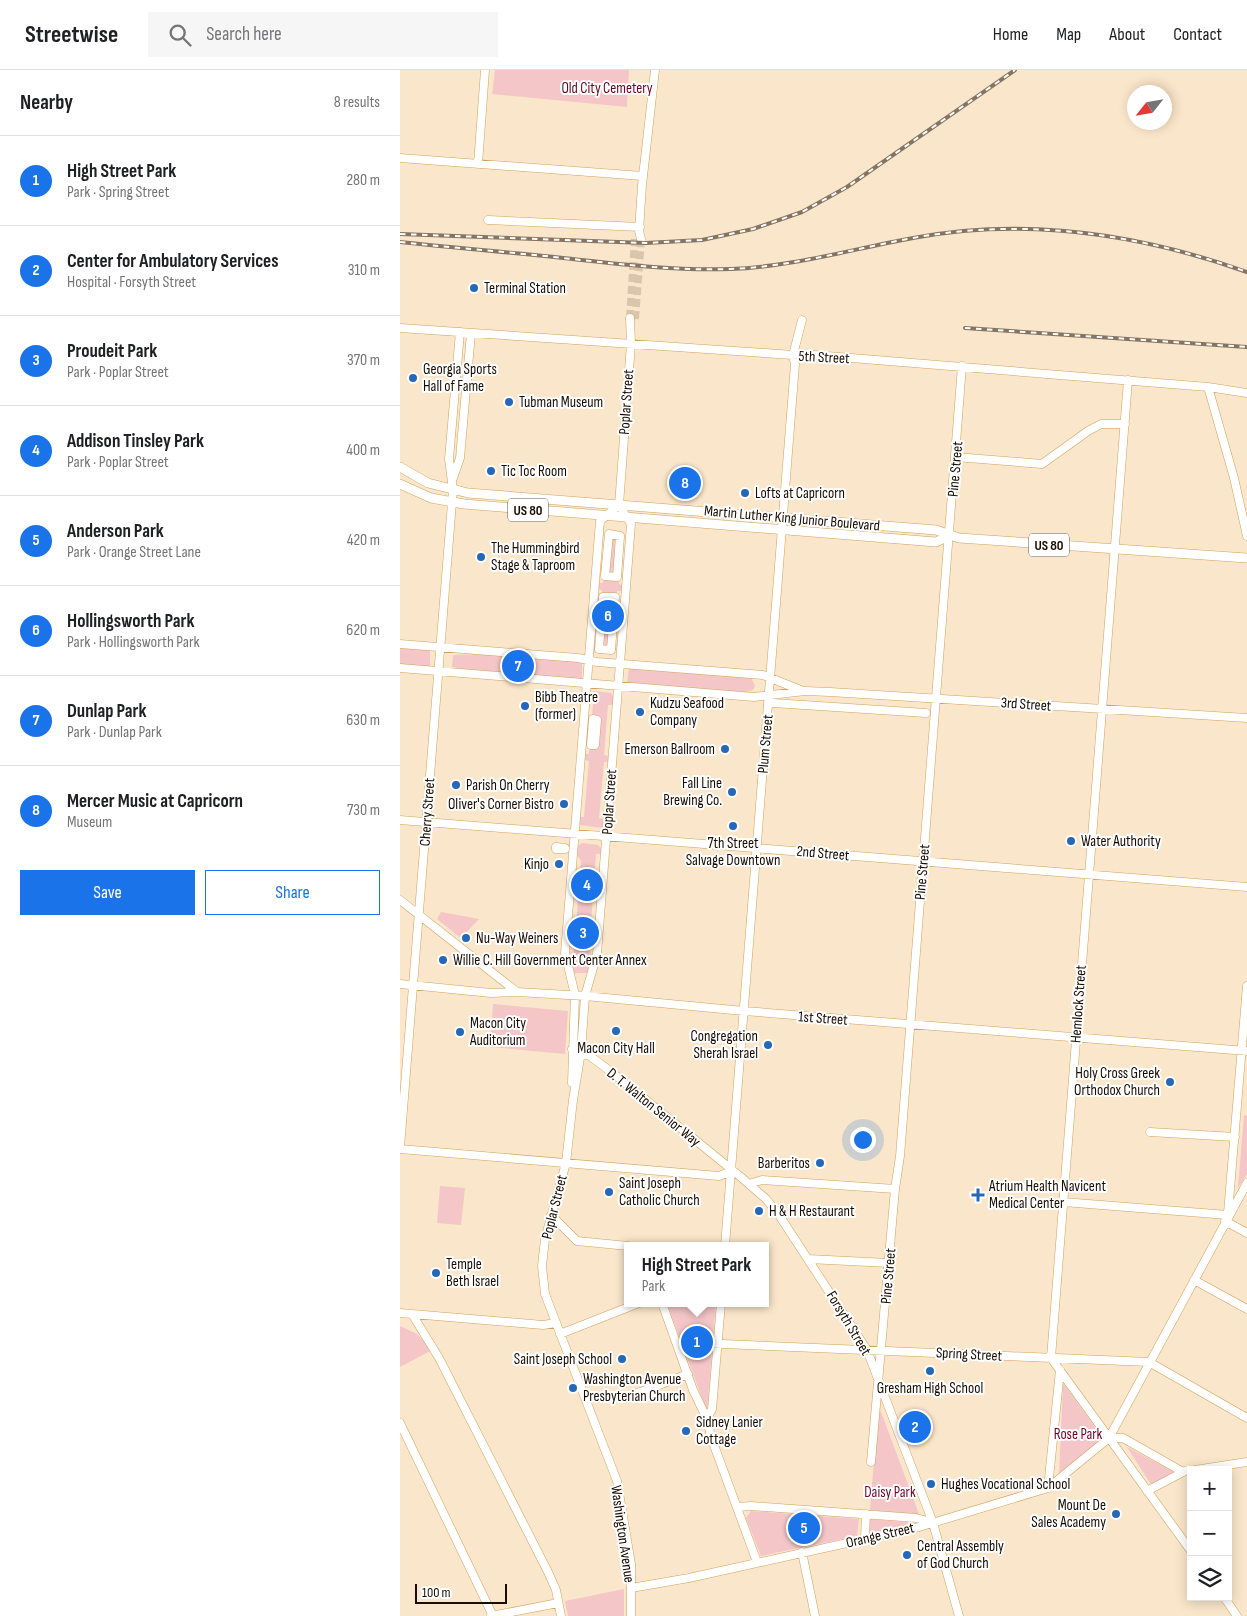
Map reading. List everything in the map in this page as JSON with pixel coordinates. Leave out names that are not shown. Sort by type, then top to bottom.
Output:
[{"type":"main road","name":"Martin Luther King Junior Boulevard","points":[[400,468],[428,483],[453,490],[936,530],[949,536],[1114,550],[1247,558]]},
{"type":"main road","name":"Martin Luther King Junior Boulevard","points":[[400,484],[426,496],[452,503],[936,542],[949,536]]},
{"type":"street","points":[[478,164],[486,70]]},
{"type":"street","points":[[638,239],[655,70]]},
{"type":"street","points":[[400,158],[643,176]]},
{"type":"street","points":[[488,220],[639,229]]},
{"type":"street","name":"Poplar Street","points":[[618,505],[632,319]]},
{"type":"street","name":"Plum Street","points":[[725,1242],[756,847],[771,700],[770,678],[796,364],[793,355],[802,320]]},
{"type":"street","name":"5th Street","points":[[400,328],[962,366],[1208,387],[1247,393]]},
{"type":"street","name":"Cherry Street","points":[[400,1148],[453,490],[453,478],[449,459],[456,358],[460,332]]},
{"type":"street","name":"Cherry Street","points":[[453,478],[460,458],[471,333]]},
{"type":"street","points":[[456,358],[463,355],[469,360]]},
{"type":"street","name":"Pine Street","points":[[878,1378],[895,1189],[900,1156],[962,366]]},
{"type":"street","name":"Hemlock Street","points":[[1051,1358],[1128,380]]},
{"type":"street","points":[[1208,387],[1234,478],[1247,536]]},
{"type":"street","points":[[956,457],[1042,464],[1088,431],[1101,424],[1125,424]]},
{"type":"street","points":[[597,503],[605,516],[618,505],[627,517]]},
{"type":"street","name":"Poplar Street","points":[[572,1100],[572,1049],[576,995],[566,953],[600,521],[605,516]]},
{"type":"street","name":"Poplar Street","points":[[544,1255],[552,1215],[566,1163],[572,1100],[581,1052],[586,996],[597,954],[618,662],[631,527],[627,517]]},
{"type":"street","points":[[609,534],[620,536],[617,577],[605,576],[609,534]]},
{"type":"street","points":[[603,597],[615,597],[611,650],[599,649],[603,597]]},
{"type":"street","name":"3rd Street","points":[[400,644],[762,675],[805,691],[1247,718]]},
{"type":"street","name":"3rd Street","points":[[400,668],[438,673],[617,685],[926,713]]},
{"type":"street","name":"3rd Street","points":[[771,700],[805,691]]},
{"type":"street","name":"2nd Street","points":[[400,820],[1247,887]]},
{"type":"street","points":[[400,900],[516,992]]},
{"type":"street","name":"1st Street","points":[[400,984],[491,993],[516,992],[576,995],[744,1012],[1244,1051]]},
{"type":"street","points":[[1227,1218],[1244,1051],[1247,986]]},
{"type":"street","name":"D. T. Walton Senior Way","points":[[572,1049],[581,1052],[614,1074],[732,1170]]},
{"type":"street","points":[[1150,1132],[1235,1137]]},
{"type":"street","points":[[400,1148],[719,1176],[732,1170]]},
{"type":"street","name":"Forsyth Street","points":[[732,1170],[771,1205],[867,1350],[933,1523],[959,1616]]},
{"type":"street","points":[[749,1184],[762,1180],[895,1189]]},
{"type":"street","points":[[1109,1438],[1247,1183]]},
{"type":"street","points":[[1239,1198],[1247,1203]]},
{"type":"street","points":[[1063,1202],[1227,1218],[1247,1233]]},
{"type":"street","points":[[552,1215],[577,1241],[624,1246]]},
{"type":"street","name":"Washington Avenue","points":[[544,1255],[545,1294],[617,1481],[628,1546],[631,1616]]},
{"type":"street","points":[[808,1259],[889,1262]]},
{"type":"street","points":[[1194,1280],[1247,1309]]},
{"type":"street","points":[[560,1334],[629,1307]]},
{"type":"street","points":[[663,1307],[707,1419],[710,1437],[756,1562]]},
{"type":"street","points":[[707,1419],[712,1409],[721,1307]]},
{"type":"street","points":[[400,1313],[543,1325],[556,1323]]},
{"type":"street","points":[[412,1314],[438,1358],[539,1554],[556,1590],[561,1616]]},
{"type":"street","name":"Spring Street","points":[[676,1342],[1150,1362],[1247,1418]]},
{"type":"street","points":[[1051,1358],[1187,1546]]},
{"type":"street","points":[[1048,1488],[1060,1370]]},
{"type":"street","points":[[627,1398],[688,1374]]},
{"type":"street","points":[[871,1462],[878,1378]]},
{"type":"street","points":[[400,1423],[492,1616],[558,1603]]},
{"type":"street","points":[[1109,1438],[1123,1438],[1187,1471]]},
{"type":"street","name":"Orange Street","points":[[631,1588],[933,1523],[1048,1488],[1109,1438]]},
{"type":"street","points":[[1220,1466],[1247,1462]]},
{"type":"street","points":[[1147,1491],[1187,1471]]},
{"type":"street","points":[[737,1507],[751,1506],[916,1518],[933,1523]]},
{"type":"street","points":[[865,1538],[866,1514]]},
{"type":"street","points":[[802,1552],[815,1616]]},
{"type":"street","points":[[1227,1601],[1237,1616]]},
{"type":"green space","name":"Old City Cemetery","points":[[495,70],[629,70],[627,107],[492,94]]},
{"type":"green space","points":[[607,534],[622,538],[619,584],[622,585],[622,591],[617,591],[613,642],[618,643],[614,654],[596,653],[593,651],[594,641],[599,641],[602,590],[597,589],[598,583],[603,583]]},
{"type":"green space","points":[[400,648],[430,650],[430,667],[400,665]]},
{"type":"green space","points":[[480,654],[582,662],[582,679],[478,672],[452,667],[453,655]]},
{"type":"green space","points":[[629,666],[751,677],[755,686],[753,690],[745,692],[627,683]]},
{"type":"green space","points":[[594,691],[611,693],[614,697],[613,705],[608,705],[604,755],[609,756],[608,762],[604,762],[599,818],[604,819],[602,828],[579,825],[580,817],[584,817],[589,761],[584,760],[585,754],[589,754],[593,703],[589,702],[590,694]]},
{"type":"green space","points":[[582,843],[598,845],[602,849],[601,854],[596,854],[589,950],[593,956],[588,973],[573,973],[570,951],[574,953],[581,861],[577,855],[578,846]]},
{"type":"green space","points":[[441,912],[479,919],[461,938],[437,919]]},
{"type":"green space","points":[[493,1004],[568,1011],[565,1054],[490,1047]]},
{"type":"green space","points":[[1244,1115],[1247,1116],[1247,1174],[1238,1188]]},
{"type":"green space","points":[[440,1186],[465,1188],[461,1225],[437,1223]]},
{"type":"green space","points":[[668,1307],[716,1307],[707,1412]]},
{"type":"green space","points":[[400,1326],[417,1334],[432,1350],[400,1367]]},
{"type":"green space","name":"Rose Park","points":[[1063,1383],[1103,1438],[1059,1476]]},
{"type":"green space","name":"Daisy Park","points":[[880,1409],[918,1515],[870,1510],[878,1410]]},
{"type":"green space","points":[[1127,1447],[1176,1473],[1152,1486]]},
{"type":"green space","points":[[751,1511],[859,1519],[857,1536],[761,1556],[746,1518]]},
{"type":"green space","points":[[869,1519],[913,1523],[913,1524],[868,1534]]},
{"type":"green space","points":[[624,1589],[624,1616],[568,1616],[565,1601]]},
{"type":"tunnel","points":[[630,318],[635,239]]},
{"type":"tunnel","points":[[635,319],[641,239]]},
{"type":"railway","points":[[400,234],[646,243],[702,240],[753,229],[802,212],[847,187],[1015,70]]},
{"type":"railway","points":[[400,242],[646,267],[730,269],[776,265],[913,238],[955,232],[997,229],[1040,230],[1124,239],[1207,259],[1247,272]]},
{"type":"railway","points":[[965,328],[1247,347]]},
{"type":"place","name":"Terminal Station","points":[[474,288]]},
{"type":"place","name":"Georgia Sports Hall of Fame","points":[[413,378]]},
{"type":"place","name":"Tubman Museum","points":[[509,402]]},
{"type":"place","name":"Tic Toc Room","points":[[491,471]]},
{"type":"place","name":"Mercer Music at Capricorn","points":[[685,483]]},
{"type":"place","name":"Lofts at Capricorn","points":[[745,493]]},
{"type":"place","name":"The Hummingbird Stage & Taproom","points":[[481,557]]},
{"type":"place","name":"Hollingsworth Park","points":[[608,616]]},
{"type":"place","name":"Dunlap Park","points":[[518,666]]},
{"type":"place","name":"Bibb Theatre (former)","points":[[525,706]]},
{"type":"place","name":"Kudzu Seafood Company","points":[[640,712]]},
{"type":"place","name":"Emerson Ballroom","points":[[725,749]]},
{"type":"place","name":"Parish On Cherry","points":[[456,785]]},
{"type":"place","name":"Fall Line Brewing Co.","points":[[732,792]]},
{"type":"place","name":"Oliver's Corner Bistro","points":[[564,804]]},
{"type":"place","name":"7th Street Salvage Downtown","points":[[733,826]]},
{"type":"place","name":"Water Authority","points":[[1071,841]]},
{"type":"place","name":"Kinjo","points":[[559,864]]},
{"type":"place","name":"Addison Tinsley Park","points":[[587,885]]},
{"type":"place","name":"Proudeit Park","points":[[583,933]]},
{"type":"place","name":"Nu-Way Weiners","points":[[466,938]]},
{"type":"place","name":"Willie C. Hill Government Center Annex","points":[[443,960]]},
{"type":"place","name":"Macon City Hall","points":[[616,1031]]},
{"type":"place","name":"Macon City Auditorium","points":[[460,1032]]},
{"type":"place","name":"Congregation Sherah Israel","points":[[768,1045]]},
{"type":"place","name":"Holy Cross Greek Orthodox Church","points":[[1170,1082]]},
{"type":"place","name":"Barberitos","points":[[820,1163]]},
{"type":"place","name":"Saint Joseph Catholic Church","points":[[609,1192]]},
{"type":"place","name":"Atrium Health Navicent Medical Center","points":[[978,1195]]},
{"type":"place","name":"H & H Restaurant","points":[[759,1211]]},
{"type":"place","name":"Temple Beth Israel","points":[[436,1273]]},
{"type":"place","name":"High Street Park","points":[[697,1342]]},
{"type":"place","name":"Saint Joseph School","points":[[622,1359]]},
{"type":"place","name":"Gresham High School","points":[[930,1371]]},
{"type":"place","name":"Washington Avenue Presbyterian Church","points":[[573,1388]]},
{"type":"place","name":"Center for Ambulatory Services","points":[[915,1427]]},
{"type":"place","name":"Sidney Lanier Cottage","points":[[686,1431]]},
{"type":"place","name":"Hughes Vocational School","points":[[931,1484]]},
{"type":"place","name":"Mount De Sales Academy","points":[[1116,1514]]},
{"type":"place","name":"Anderson Park","points":[[804,1528]]},
{"type":"place","name":"Central Assembly of God Church","points":[[907,1555]]}]
